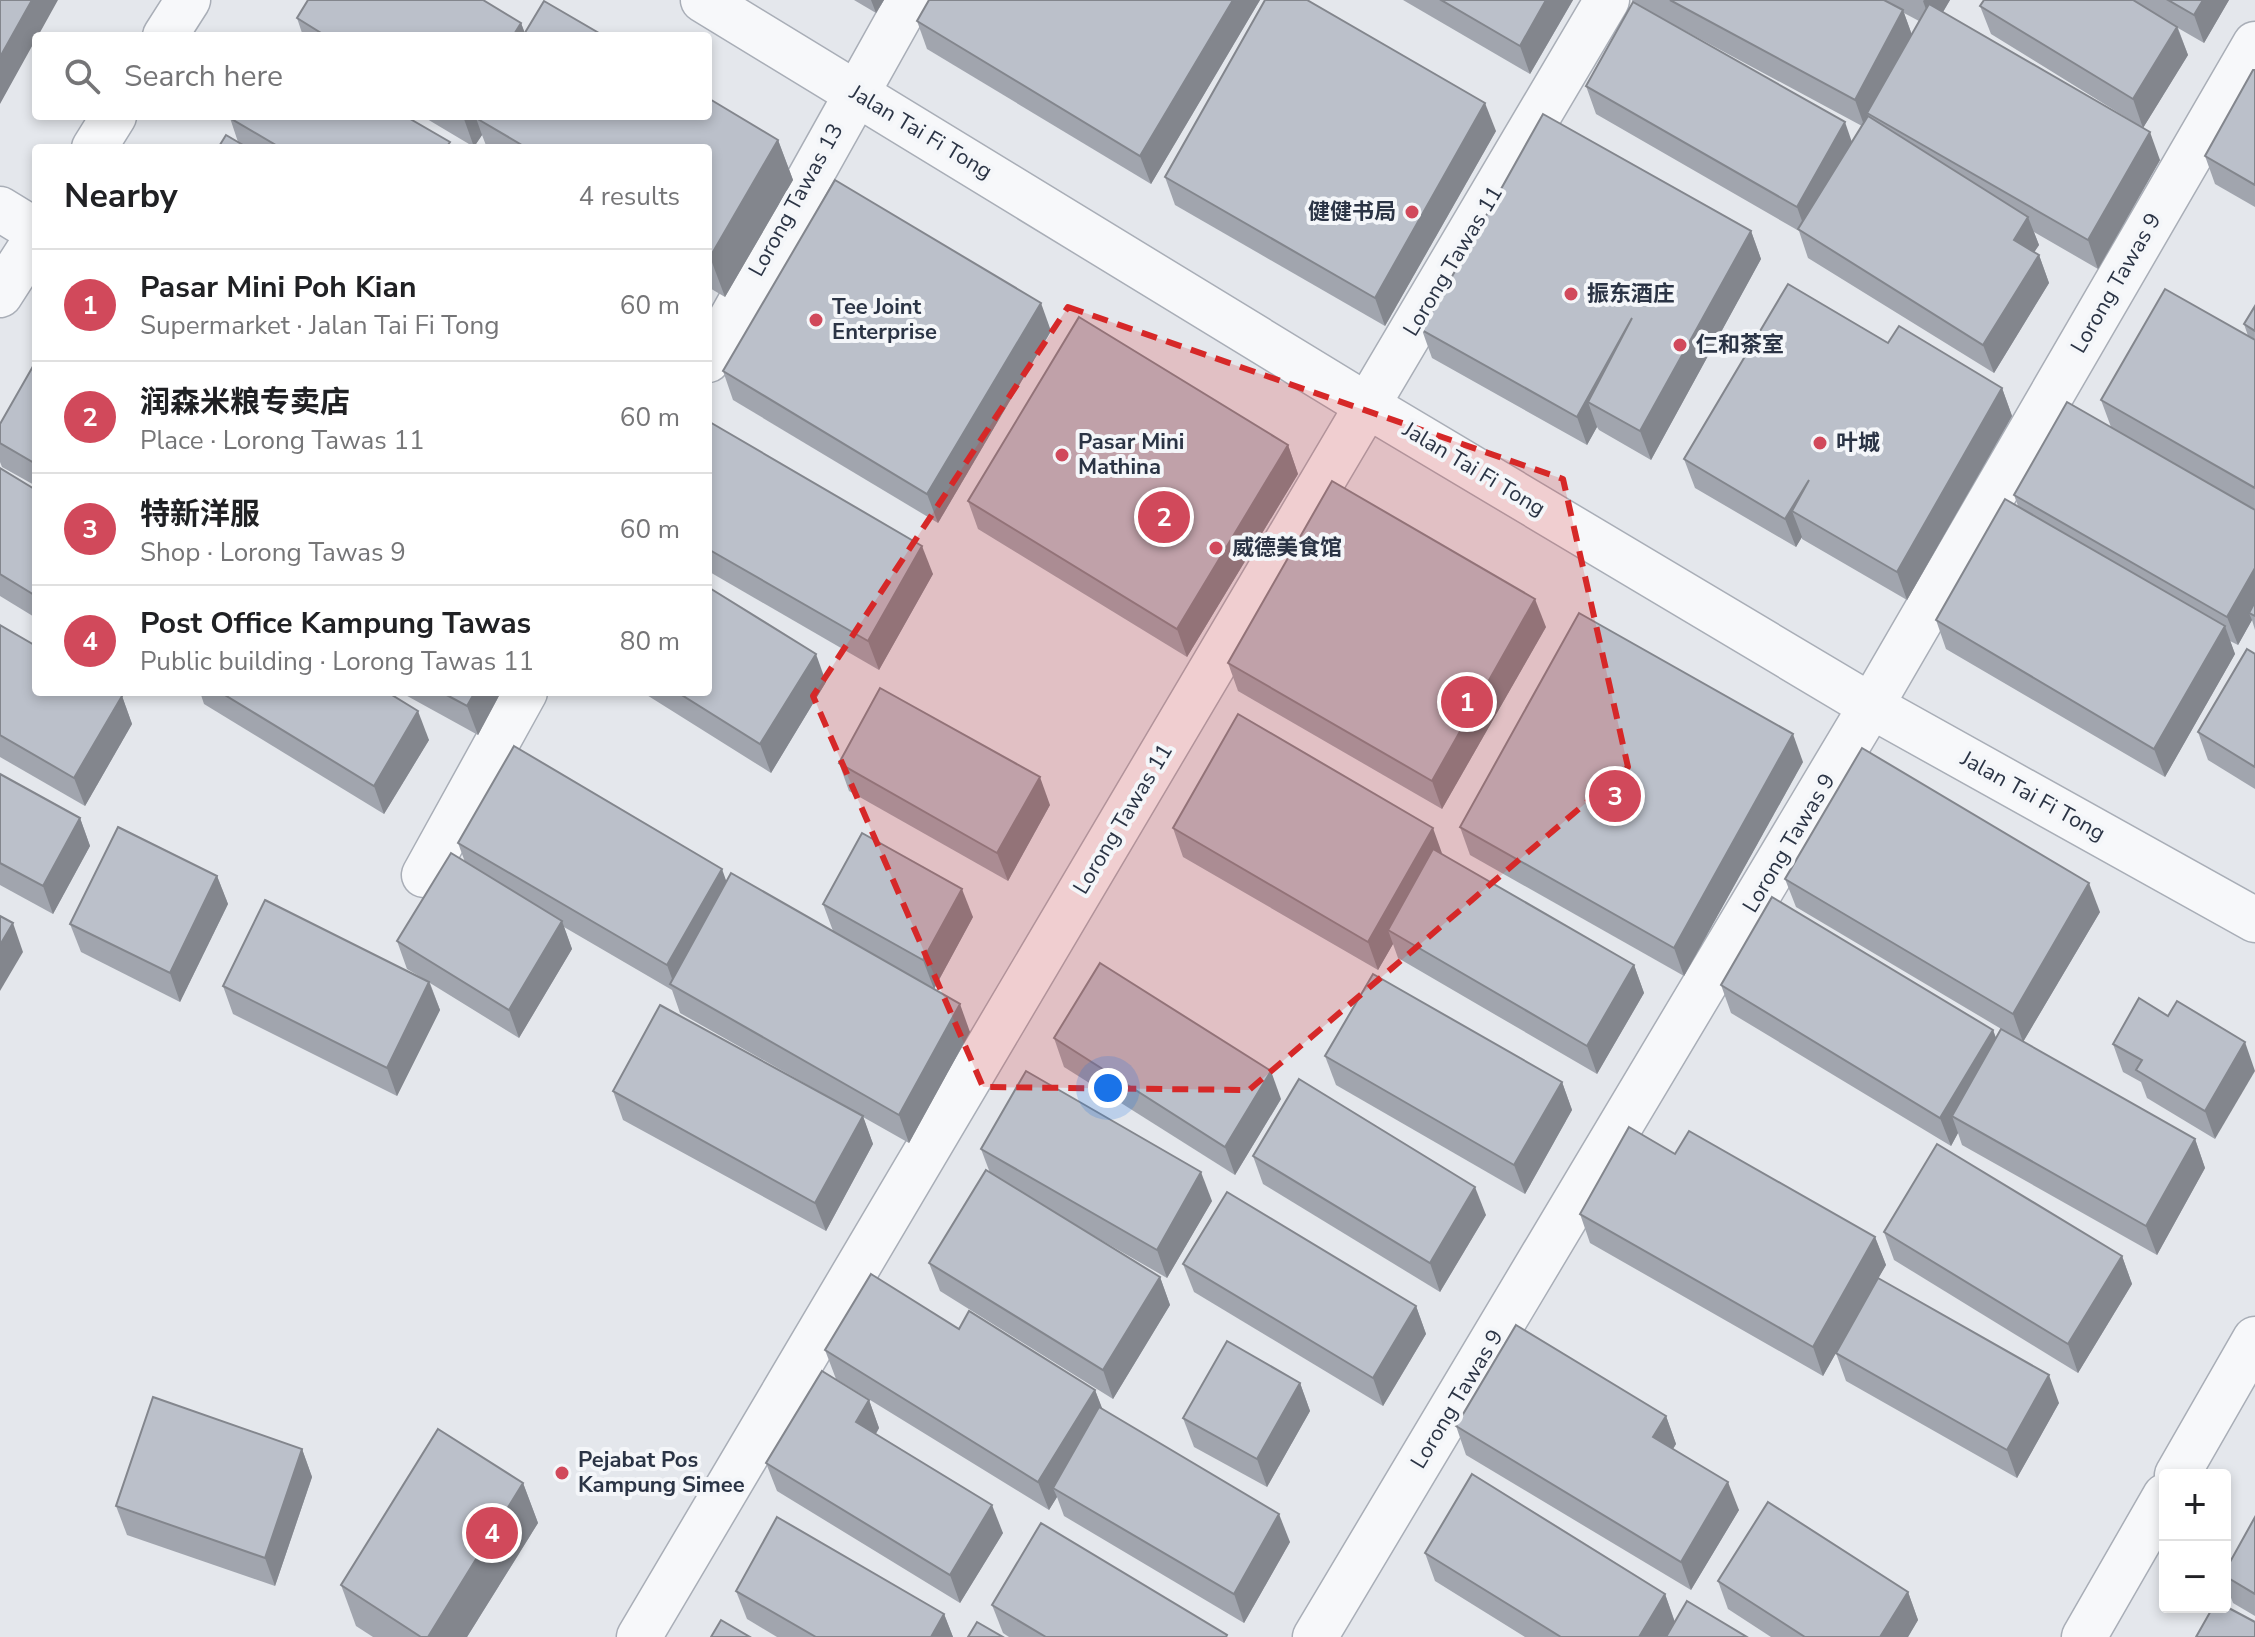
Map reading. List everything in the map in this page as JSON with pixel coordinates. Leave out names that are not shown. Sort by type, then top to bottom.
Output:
[{"type":"street","points":[[168,32],[188,0]]},
{"type":"street","name":"Jalan Tai Fi Tong","points":[[703,0],[1368,406],[1871,706],[2255,920]]},
{"type":"street","name":"Lorong Tawas 13","points":[[712,353],[909,0]]},
{"type":"street","name":"Lorong Tawas 11","points":[[639,1637],[1607,0]]},
{"type":"street","name":"Lorong Tawas 9","points":[[1315,1637],[1871,706],[2255,44]]},
{"type":"street","points":[[96,144],[112,120]]},
{"type":"street","points":[[0,209],[32,229]]},
{"type":"street","points":[[0,295],[32,245]]},
{"type":"street","points":[[424,875],[523,696]]},
{"type":"street","points":[[2180,1469],[2255,1339]]},
{"type":"street","points":[[2084,1637],[2159,1506]]},
{"type":"highlighted area","points":[[1068,307],[1563,479],[1628,767],[1249,1090],[983,1087],[813,696]]},
{"type":"building","points":[[0,0],[32,0],[0,57]]},
{"type":"building","points":[[308,0],[483,0],[521,23],[515,32],[320,32],[297,18]]},
{"type":"building","points":[[929,0],[1233,0],[1140,156],[917,21]]},
{"type":"building","points":[[1265,0],[1307,0],[1485,103],[1375,298],[1165,177]]},
{"type":"building","points":[[1441,0],[1546,0],[1520,46]]},
{"type":"building","points":[[1670,0],[1884,0],[1903,10],[1855,100]]},
{"type":"building","points":[[1984,0],[2133,0],[2177,27],[2133,99],[1980,6]]},
{"type":"building","points":[[2168,0],[2203,0],[2194,15]]},
{"type":"building","points":[[544,1],[597,32],[525,32]]},
{"type":"building","points":[[1633,2],[1845,122],[1797,207],[1586,86]]},
{"type":"building","points":[[1929,4],[2150,132],[2088,240],[1867,113]]},
{"type":"building","points":[[2255,70],[2255,185],[2205,156]]},
{"type":"building","points":[[712,100],[778,140],[712,254],[712,144],[520,144],[479,120],[712,120]]},
{"type":"building","points":[[1543,114],[1751,231],[1640,431],[1588,402],[1632,318],[1577,417],[1422,330]]},
{"type":"building","points":[[1868,116],[2028,217],[2014,240],[2039,255],[1983,345],[1798,229]]},
{"type":"building","points":[[233,120],[412,120],[450,142],[449,144],[274,144]]},
{"type":"building","points":[[226,135],[241,144],[220,144]]},
{"type":"building","points":[[835,180],[1041,303],[927,494],[723,371]]},
{"type":"building","points":[[1788,284],[1888,343],[1899,326],[2002,388],[1897,572],[1792,511],[1809,480],[1785,519],[1684,459]]},
{"type":"building","points":[[2165,289],[2255,340],[2255,488],[2101,400]]},
{"type":"building","points":[[2255,306],[2255,331],[2244,324]]},
{"type":"building","points":[[1079,317],[1288,445],[1177,629],[968,501]]},
{"type":"building","points":[[32,368],[32,462],[0,443],[0,424]]},
{"type":"building","points":[[2067,402],[2255,510],[2255,568],[2227,617],[2014,495]]},
{"type":"building","points":[[712,423],[922,546],[868,641],[712,551]]},
{"type":"building","points":[[0,468],[32,488],[32,594],[0,574]]},
{"type":"building","points":[[1332,481],[1535,599],[1432,781],[1228,663]]},
{"type":"building","points":[[2005,499],[2225,626],[2154,749],[1936,620]]},
{"type":"building","points":[[712,589],[816,654],[760,744],[683,696],[712,696]]},
{"type":"building","points":[[2255,602],[2255,616],[2249,613]]},
{"type":"building","points":[[1579,613],[1793,734],[1674,948],[1460,827]]},
{"type":"building","points":[[0,625],[32,644],[32,696],[122,696],[74,778],[0,735]]},
{"type":"building","points":[[2247,649],[2255,654],[2255,767],[2198,732]]},
{"type":"building","points":[[880,688],[1040,777],[997,853],[839,763]]},
{"type":"building","points":[[227,696],[394,696],[418,711],[374,786]]},
{"type":"building","points":[[448,696],[473,696],[467,706]]},
{"type":"building","points":[[1238,714],[1433,828],[1368,942],[1173,828]]},
{"type":"building","points":[[514,746],[722,869],[667,965],[458,843]]},
{"type":"building","points":[[1862,748],[2089,883],[2013,1014],[1785,879]]},
{"type":"building","points":[[0,774],[80,818],[43,886],[0,863]]},
{"type":"building","points":[[118,827],[217,876],[170,973],[70,924]]},
{"type":"building","points":[[862,833],[962,889],[923,960],[823,904]]},
{"type":"building","points":[[1433,849],[1634,965],[1587,1046],[1388,930]]},
{"type":"building","points":[[451,853],[562,921],[509,1010],[397,941]]},
{"type":"building","points":[[731,873],[960,1004],[899,1115],[670,984]]},
{"type":"building","points":[[1772,897],[1993,1030],[1940,1118],[1721,985]]},
{"type":"building","points":[[265,900],[429,982],[387,1068],[223,986]]},
{"type":"building","points":[[0,916],[13,923],[0,945]]},
{"type":"building","points":[[1100,963],[1271,1071],[1225,1147],[1054,1038]]},
{"type":"building","points":[[1373,974],[1562,1082],[1514,1165],[1325,1056]]},
{"type":"building","points":[[2139,998],[2168,1016],[2177,1001],[2245,1042],[2205,1111],[2136,1070],[2142,1060],[2113,1044]]},
{"type":"building","points":[[660,1005],[863,1116],[815,1203],[613,1091]]},
{"type":"building","points":[[2001,1029],[2195,1139],[2146,1226],[1952,1116]]},
{"type":"building","points":[[1026,1071],[1201,1172],[1157,1250],[981,1149]]},
{"type":"building","points":[[1299,1079],[1475,1187],[1430,1263],[1253,1156]]},
{"type":"building","points":[[1629,1127],[1675,1154],[1689,1131],[1875,1237],[1813,1347],[1580,1214]]},
{"type":"building","points":[[1937,1144],[2122,1256],[2068,1344],[1884,1232]]},
{"type":"building","points":[[986,1170],[1160,1277],[1103,1370],[929,1263]]},
{"type":"building","points":[[1227,1192],[1416,1306],[1373,1378],[1183,1264]]},
{"type":"building","points":[[871,1274],[959,1329],[969,1311],[1095,1390],[1038,1482],[825,1350]]},
{"type":"building","points":[[1878,1278],[2049,1375],[2007,1450],[1836,1353]]},
{"type":"building","points":[[1516,1325],[1666,1416],[1653,1437],[1728,1482],[1681,1562],[1456,1426]]},
{"type":"building","points":[[1227,1341],[1300,1383],[1257,1459],[1183,1418]]},
{"type":"building","points":[[822,1371],[869,1400],[856,1422],[992,1505],[950,1575],[766,1463]]},
{"type":"building","points":[[153,1397],[302,1449],[265,1558],[116,1506]]},
{"type":"building","points":[[1099,1407],[1279,1514],[1234,1594],[1053,1488]]},
{"type":"building","points":[[438,1429],[523,1483],[428,1637],[421,1637],[341,1585]]},
{"type":"building","points":[[1472,1474],[1665,1594],[1639,1637],[1561,1637],[1425,1553]]},
{"type":"building","points":[[1768,1502],[1908,1592],[1880,1637],[1805,1637],[1718,1581]]},
{"type":"building","points":[[777,1517],[944,1614],[931,1637],[816,1637],[736,1591]]},
{"type":"building","points":[[2255,1517],[2255,1594],[2231,1580],[2231,1560]]},
{"type":"building","points":[[1041,1523],[1226,1637],[1046,1637],[992,1605]]},
{"type":"building","points":[[1687,1601],[1747,1637],[1666,1637]]},
{"type":"building","points":[[2231,1609],[2255,1622],[2255,1637],[2196,1637],[2210,1613],[2231,1613]]},
{"type":"building","points":[[721,1620],[750,1637],[711,1637]]},
{"type":"building","points":[[977,1622],[1003,1637],[968,1637]]},
{"type":"place","name":"健健书局","points":[[1412,212]]},
{"type":"place","name":"振东酒庄","points":[[1571,294]]},
{"type":"place","name":"Tee Joint Enterprise","points":[[816,320]]},
{"type":"place","name":"仁和茶室","points":[[1680,345]]},
{"type":"place","name":"叶城","points":[[1820,443]]},
{"type":"place","name":"Pasar Mini Mathina","points":[[1062,455]]},
{"type":"place","name":"润森米粮专卖店","points":[[1164,517]]},
{"type":"place","name":"威德美食馆","points":[[1216,548]]},
{"type":"place","name":"Pasar Mini Poh Kian","points":[[1467,702]]},
{"type":"place","name":"特新洋服","points":[[1615,796]]},
{"type":"place","name":"Pejabat Pos Kampung Simee","points":[[562,1473]]},
{"type":"place","name":"Post Office Kampung Tawas","points":[[492,1533]]}]
